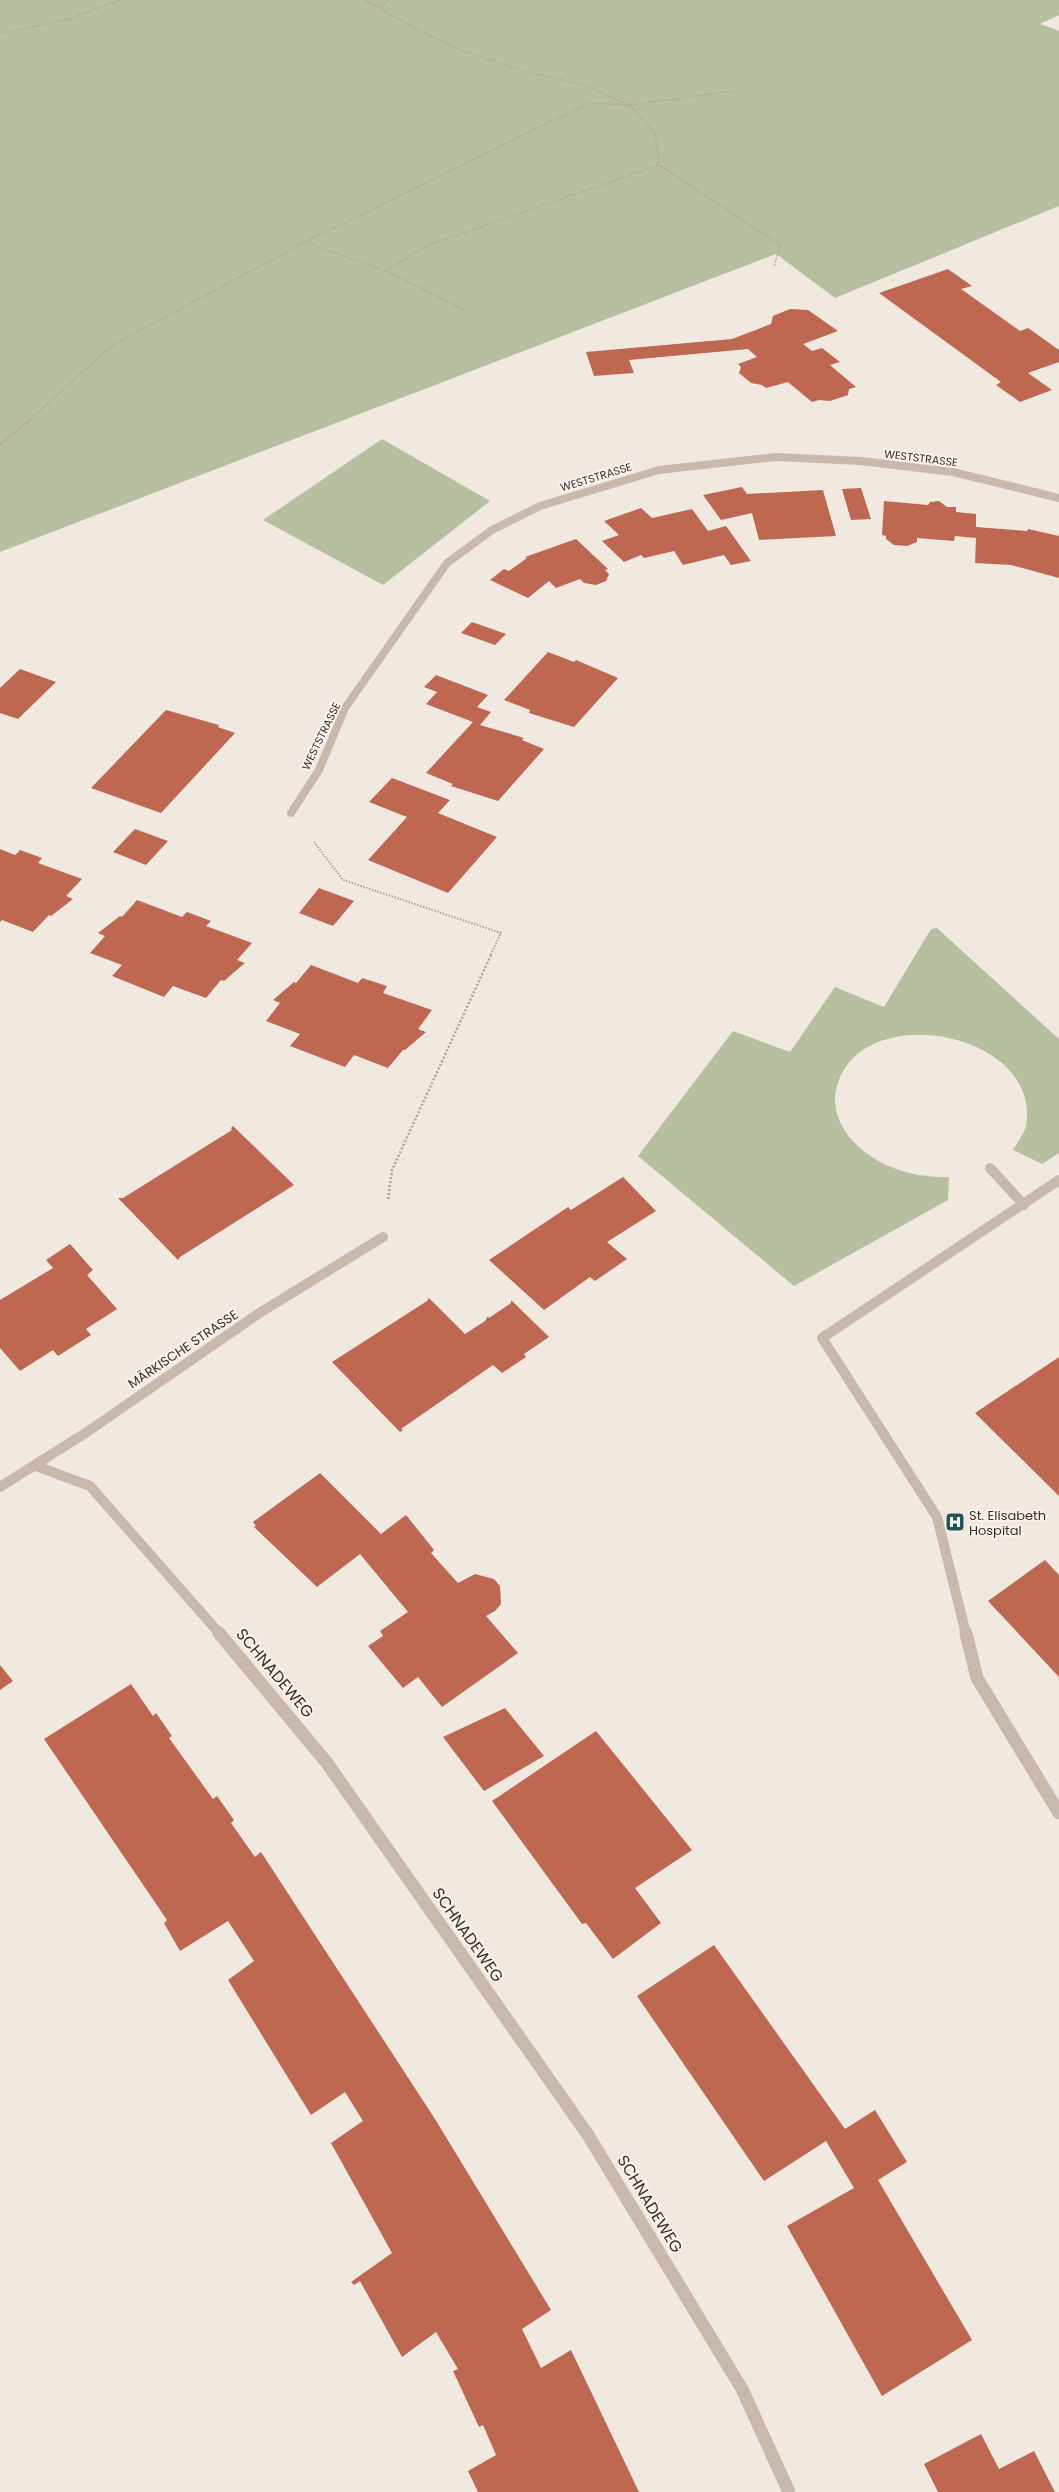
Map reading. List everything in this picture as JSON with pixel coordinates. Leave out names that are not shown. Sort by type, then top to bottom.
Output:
[{"type":"street","name":"WESTSTRASSE","points":[[291,813],[319,770],[346,708],[447,563],[492,530],[540,506],[659,470],[776,457],[861,462],[953,472],[1059,498]]},
{"type":"street","points":[[990,1168],[1024,1205]]},
{"type":"street","points":[[1059,1180],[1024,1205],[822,1338],[937,1517],[978,1678],[1059,1813]]},
{"type":"street","name":"MÄRKISCHE STRASSE","points":[[0,1487],[36,1466],[261,1312],[383,1237]]},
{"type":"street","name":"SCHNADEWEG","points":[[36,1466],[90,1486],[216,1629],[327,1763],[588,2135],[742,2389],[789,2492]]},
{"type":"path","points":[[0,34],[69,19],[120,0]]},
{"type":"path","points":[[364,0],[419,31],[466,52],[529,73],[577,83],[630,105],[655,133],[658,165]]},
{"type":"path","points":[[380,8],[389,0]]},
{"type":"path","points":[[0,444],[5,442],[113,345],[305,242],[589,104],[630,105],[733,91]]},
{"type":"path","points":[[658,165],[780,245],[774,267]]},
{"type":"path","points":[[386,271],[426,246],[658,165]]},
{"type":"path","points":[[305,242],[386,271],[468,311]]},
{"type":"path","points":[[291,813],[343,880],[501,933],[392,1170],[383,1237]]},
{"type":"green space","points":[[0,0],[1059,0],[1059,15],[1040,24],[1059,31],[1059,206],[835,298],[776,254],[0,552]]},
{"type":"green space","points":[[382,439],[490,501],[383,585],[263,520]]},
{"type":"green space","points":[[937,928],[1059,1039],[1059,1153],[1042,1164],[1013,1150],[1026,1126],[1024,1094],[1007,1068],[980,1049],[947,1038],[912,1035],[879,1042],[853,1058],[837,1086],[835,1100],[837,1114],[840,1121],[851,1139],[861,1149],[884,1164],[909,1173],[935,1177],[949,1177],[948,1200],[794,1286],[638,1156],[733,1031],[790,1052],[835,987],[884,1007],[931,929]]},
{"type":"building","points":[[948,269],[972,286],[961,289],[1020,331],[1028,328],[1059,350],[1059,362],[1028,373],[1052,390],[1020,402],[996,385],[1001,382],[879,293]]},
{"type":"building","points":[[790,309],[808,310],[838,331],[803,344],[812,351],[822,348],[840,362],[830,365],[856,387],[849,389],[848,395],[830,401],[819,400],[812,402],[788,382],[766,388],[762,385],[751,383],[739,373],[741,367],[738,364],[757,357],[748,349],[629,360],[634,373],[594,376],[586,352],[732,339],[771,324],[773,316]]},
{"type":"building","points":[[742,487],[747,494],[823,490],[836,536],[759,540],[752,513],[721,520],[703,495]]},
{"type":"building","points":[[861,488],[871,519],[851,520],[842,489]]},
{"type":"building","points":[[884,501],[928,505],[930,502],[939,501],[947,507],[956,507],[956,512],[976,514],[976,527],[1027,531],[1028,529],[1059,536],[1059,578],[1011,565],[975,563],[976,538],[955,536],[954,541],[917,538],[917,542],[907,546],[894,545],[886,539],[886,536],[882,535]]},
{"type":"building","points":[[641,508],[652,518],[692,509],[708,531],[726,526],[751,561],[731,565],[724,555],[683,565],[674,551],[644,558],[641,555],[624,562],[602,541],[619,535],[604,521]]},
{"type":"building","points":[[576,539],[608,569],[605,570],[609,574],[606,581],[596,585],[584,583],[580,579],[556,588],[549,581],[528,598],[490,580],[504,569],[509,571],[527,558],[525,557]]},
{"type":"building","points":[[472,622],[506,634],[495,645],[461,633]]},
{"type":"building","points":[[548,652],[574,662],[576,660],[618,678],[574,727],[529,713],[530,710],[504,700]]},
{"type":"building","points":[[20,669],[56,682],[18,719],[0,713],[0,688]]},
{"type":"building","points":[[436,675],[488,695],[477,707],[491,712],[480,725],[524,738],[522,740],[544,749],[498,801],[451,786],[453,784],[426,773],[473,722],[426,704],[437,692],[424,687]]},
{"type":"building","points":[[166,710],[219,725],[218,727],[235,733],[161,813],[91,788]]},
{"type":"building","points":[[392,778],[450,800],[438,813],[497,837],[448,893],[368,860],[407,817],[369,802]]},
{"type":"building","points":[[135,829],[168,841],[146,865],[113,852]]},
{"type":"building","points":[[0,849],[15,855],[20,850],[42,858],[38,863],[82,879],[66,896],[73,899],[51,916],[49,915],[33,932],[2,920],[0,922]]},
{"type":"building","points":[[319,888],[354,901],[333,926],[299,913]]},
{"type":"building","points":[[137,900],[182,917],[187,912],[211,921],[206,926],[252,943],[237,960],[245,963],[224,981],[221,980],[206,998],[173,986],[164,997],[112,976],[122,965],[90,953],[105,936],[98,933],[120,916],[122,917]]},
{"type":"building","points":[[311,965],[358,983],[362,978],[387,986],[383,993],[432,1010],[418,1029],[426,1032],[405,1050],[403,1050],[388,1068],[354,1055],[345,1067],[290,1046],[300,1034],[266,1021],[280,1003],[273,1000],[294,982],[296,983]]},
{"type":"building","points":[[233,1126],[294,1185],[180,1257],[178,1260],[118,1198],[123,1198],[232,1130],[231,1128]]},
{"type":"building","points":[[623,1177],[656,1211],[607,1242],[627,1259],[595,1281],[590,1277],[544,1310],[489,1260],[568,1207],[571,1210]]},
{"type":"building","points":[[70,1244],[93,1270],[87,1275],[117,1309],[86,1329],[91,1335],[58,1356],[53,1350],[20,1371],[0,1348],[0,1300],[53,1268],[46,1260]]},
{"type":"building","points":[[429,1298],[465,1334],[485,1321],[488,1316],[489,1318],[511,1303],[511,1300],[549,1337],[524,1354],[526,1357],[502,1373],[493,1365],[401,1429],[403,1430],[400,1432],[332,1362],[427,1301]]},
{"type":"building","points":[[1059,1357],[1059,1496],[975,1413]]},
{"type":"building","points":[[320,1473],[381,1534],[406,1515],[434,1550],[431,1553],[458,1583],[475,1574],[494,1579],[500,1586],[501,1604],[495,1611],[486,1616],[518,1653],[442,1707],[418,1677],[403,1688],[368,1646],[383,1636],[380,1631],[408,1612],[360,1554],[317,1587],[254,1527],[256,1526],[253,1522]]},
{"type":"building","points":[[1045,1560],[1059,1575],[1059,1677],[988,1601]]},
{"type":"building","points":[[0,1665],[13,1681],[0,1690]]},
{"type":"building","points":[[131,1684],[153,1716],[156,1713],[172,1736],[169,1738],[213,1799],[217,1796],[234,1820],[231,1823],[255,1857],[261,1852],[435,2119],[551,2310],[522,2329],[541,2368],[571,2350],[639,2492],[478,2492],[468,2471],[496,2455],[483,2425],[479,2427],[453,2371],[458,2369],[436,2332],[402,2357],[360,2281],[354,2285],[351,2282],[392,2253],[331,2143],[363,2121],[345,2092],[311,2115],[228,1980],[254,1961],[228,1921],[180,1951],[164,1923],[167,1920],[44,1739]]},
{"type":"building","points":[[505,1708],[544,1756],[484,1791],[443,1737]]},
{"type":"building","points":[[596,1731],[692,1850],[635,1888],[661,1923],[613,1959],[586,1923],[582,1924],[492,1801]]},
{"type":"building","points":[[714,1945],[845,2129],[875,2110],[907,2162],[878,2180],[972,2340],[882,2396],[787,2226],[854,2188],[826,2141],[764,2181],[637,1996]]},
{"type":"building","points":[[981,2434],[999,2469],[1034,2451],[1055,2492],[938,2492],[924,2464]]},
{"type":"place","name":"St. Elisabeth Hospital","points":[[955,1522]]}]
